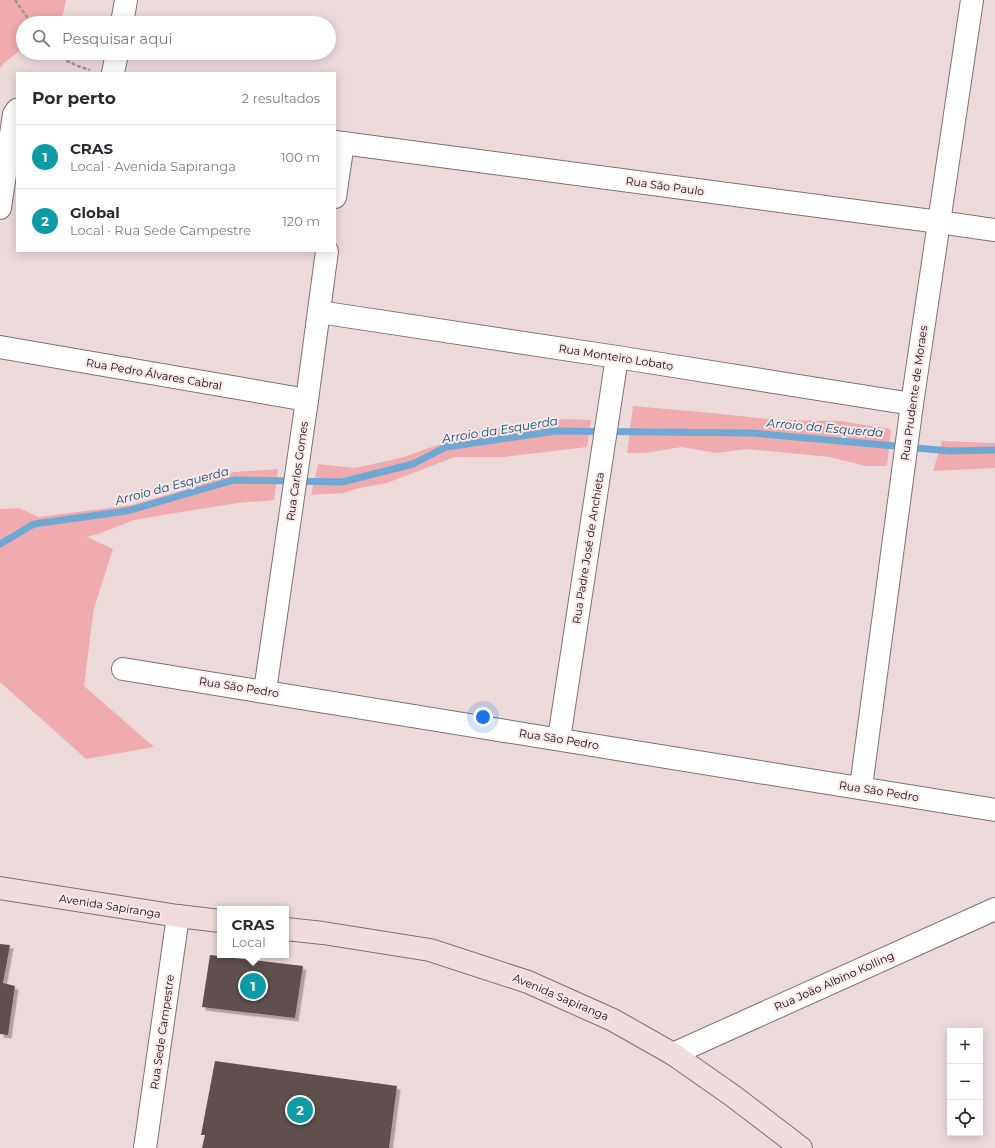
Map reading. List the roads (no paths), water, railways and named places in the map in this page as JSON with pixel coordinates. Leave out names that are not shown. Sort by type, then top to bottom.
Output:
[{"type":"main road","name":"Avenida Sapiranga","points":[[0,888],[178,916],[217,921]]},
{"type":"main road","name":"Avenida Sapiranga","points":[[289,928],[430,950],[528,982],[613,1020],[673,1054],[733,1096],[802,1148]]},
{"type":"street","points":[[123,16],[126,0]]},
{"type":"street","name":"Rua Prudente de Moraes","points":[[860,787],[912,404],[972,0]]},
{"type":"street","points":[[103,72],[112,60]]},
{"type":"street","points":[[0,208],[14,114],[16,111]]},
{"type":"street","points":[[336,183],[339,142]]},
{"type":"street","name":"Rua São Paulo","points":[[339,142],[995,230]]},
{"type":"street","name":"Rua Carlos Gomes","points":[[265,691],[328,252]]},
{"type":"street","name":"Rua Monteiro Lobato","points":[[319,312],[617,357],[912,404]]},
{"type":"street","name":"Rua Pedro Álvares Cabral","points":[[0,347],[307,400]]},
{"type":"street","name":"Rua Padre José de Anchieta","points":[[559,740],[617,357]]},
{"type":"street","name":"Rua São Pedro","points":[[123,670],[265,691],[995,810]]},
{"type":"street","name":"Rua João Albino Kolling","points":[[673,1054],[995,909]]},
{"type":"street","name":"Rua Sede Campestre","points":[[145,1148],[178,916]]},
{"type":"waterway","name":"Arroio da Esquerda","points":[[0,544],[34,524],[127,511],[234,480],[342,482],[413,464],[446,447],[556,431],[752,433],[950,451],[995,450]]},
{"type":"place","name":"CRAS","points":[[253,986]]},
{"type":"place","name":"Global","points":[[300,1110]]}]
